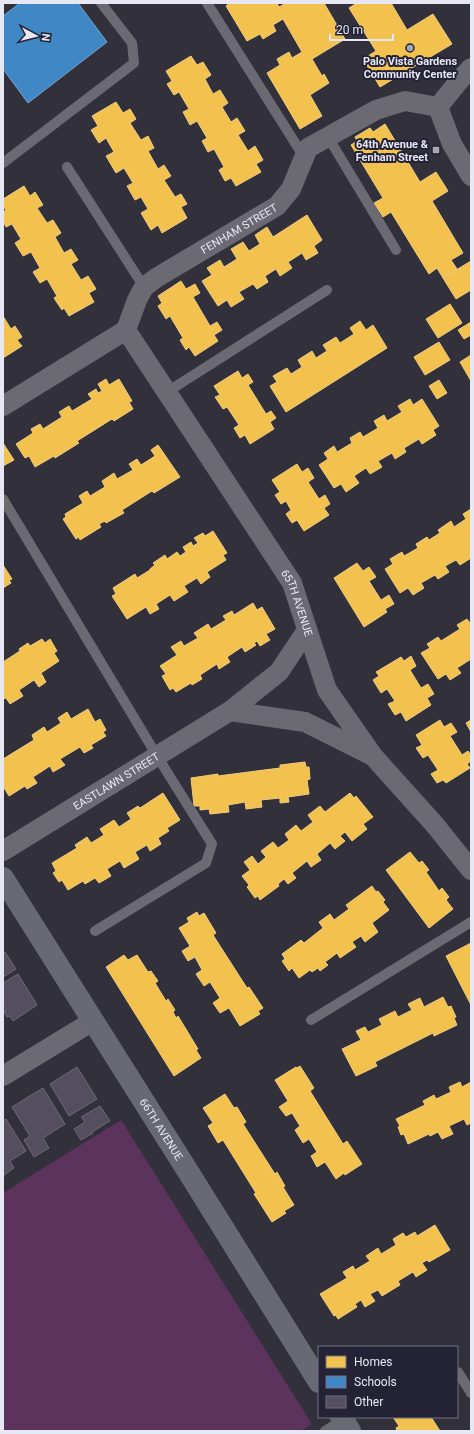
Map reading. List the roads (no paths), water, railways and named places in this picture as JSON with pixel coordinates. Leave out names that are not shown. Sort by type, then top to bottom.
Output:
[{"type":"street","points":[[471,68],[458,81],[438,107],[452,144],[471,176]]},
{"type":"street","name":"FENHAM STREET","points":[[126,330],[137,300],[144,287],[156,278],[277,206],[291,189],[308,148],[376,110],[405,101],[438,107]]},
{"type":"street","points":[[3,406],[126,330]]},
{"type":"street","name":"65TH AVENUE","points":[[126,330],[292,583],[327,690],[373,756],[435,825],[471,870]]},
{"type":"street","name":"EASTLAWN STREET","points":[[3,851],[230,711],[279,672],[308,630]]},
{"type":"street","points":[[230,711],[305,722],[373,756]]},
{"type":"street","name":"66TH AVENUE","points":[[3,878],[318,1380]]},
{"type":"street","points":[[3,1076],[93,1021]]},
{"type":"lane","points":[[3,163],[134,63],[132,43],[101,3]]},
{"type":"lane","points":[[207,3],[304,158]]},
{"type":"lane","points":[[328,137],[396,250]]},
{"type":"lane","points":[[67,167],[144,287]]},
{"type":"lane","points":[[167,392],[328,290]]},
{"type":"lane","points":[[3,499],[157,756],[212,844],[206,863],[95,931]]},
{"type":"lane","points":[[311,1020],[471,922]]},
{"type":"lane","points":[[458,1372],[471,1393]]},
{"type":"place","name":"Palo Vista Gardens Community Center","points":[[410,48]]},
{"type":"place","name":"64th Avenue & Fenham Street","points":[[436,150]]}]
